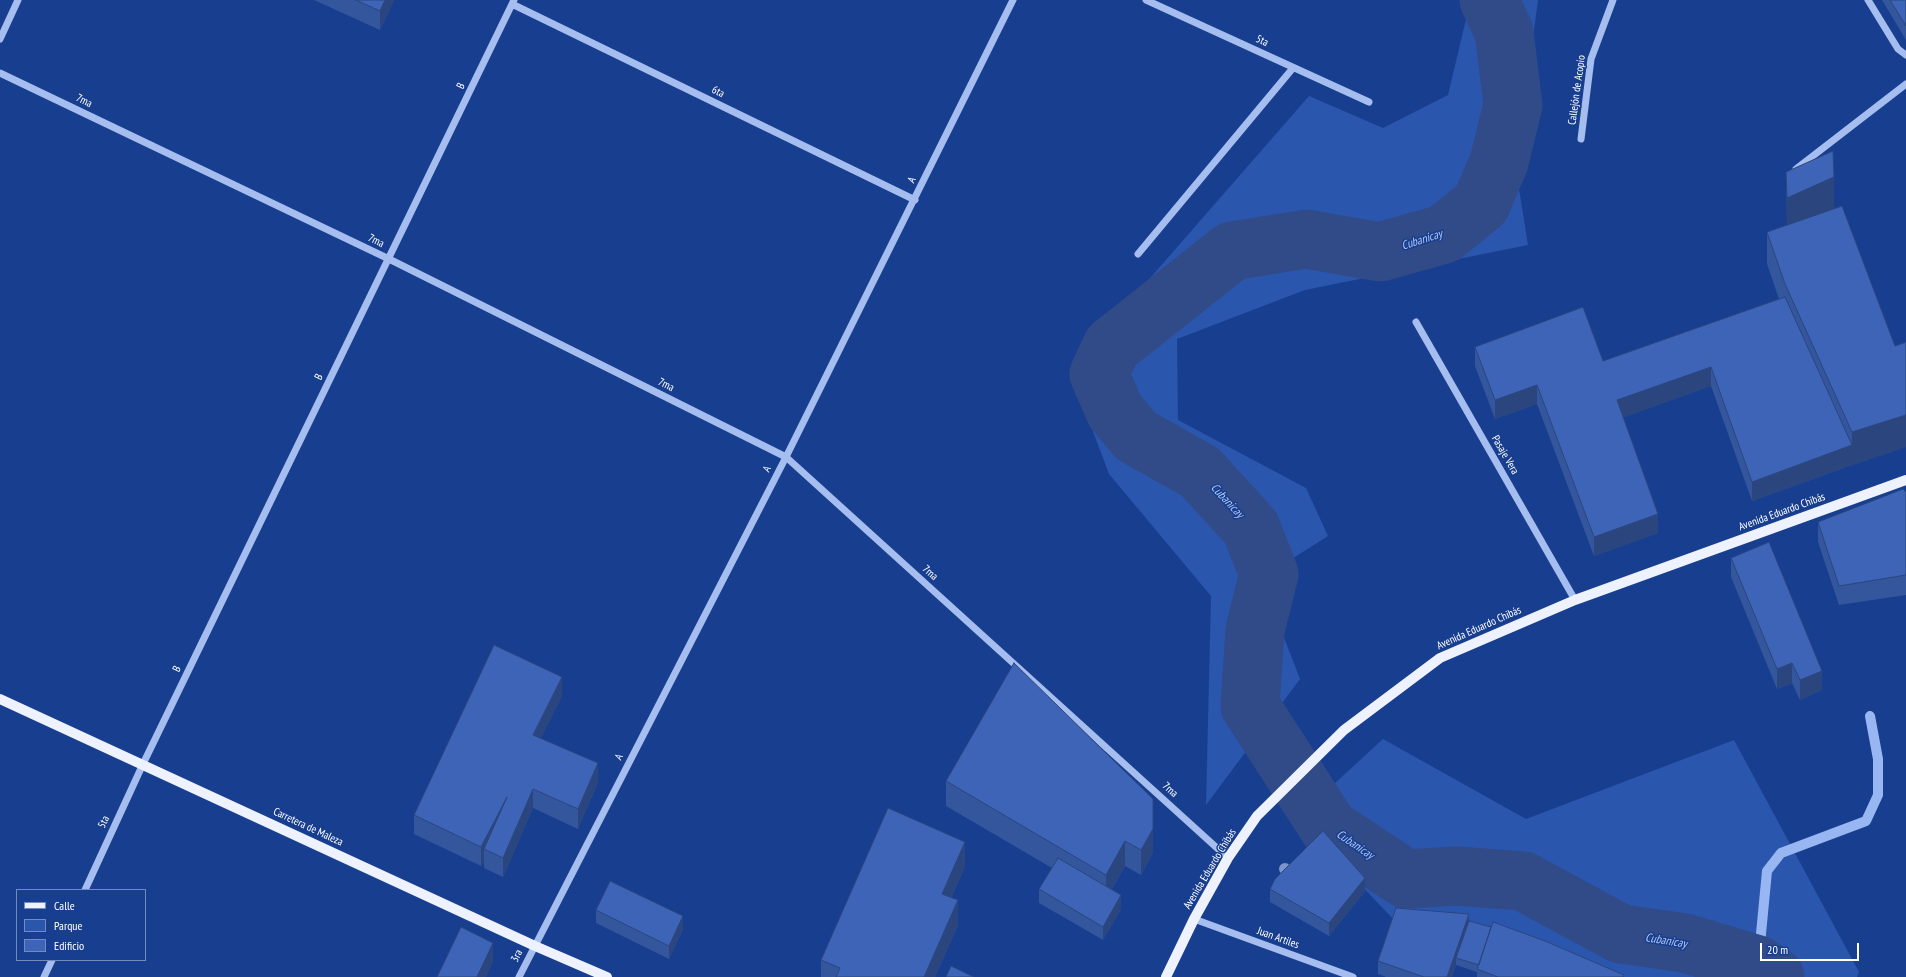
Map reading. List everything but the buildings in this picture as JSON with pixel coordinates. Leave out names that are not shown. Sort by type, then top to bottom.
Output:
[{"type":"main road","name":"Avenida Eduardo Chibás","points":[[1166,977],[1194,919],[1228,858],[1257,816],[1344,730],[1440,658],[1575,600],[1906,480]]},
{"type":"main road","name":"Carretera de Maleza","points":[[0,699],[535,946],[607,977]]},
{"type":"street","points":[[0,39],[18,0]]},
{"type":"street","name":"A","points":[[535,946],[786,456],[915,200],[1013,0]]},
{"type":"street","name":"5ta","points":[[1146,0],[1369,102]]},
{"type":"street","name":"Callejón de Acopio","points":[[1581,139],[1590,59],[1613,0]]},
{"type":"street","points":[[1868,0],[1898,49],[1906,55]]},
{"type":"street","name":"6ta","points":[[513,2],[915,200]]},
{"type":"street","name":"B","points":[[143,764],[513,2]]},
{"type":"street","points":[[1138,254],[1293,68]]},
{"type":"street","name":"7ma","points":[[0,73],[389,259],[786,456],[1228,858]]},
{"type":"street","points":[[1793,171],[1906,84]]},
{"type":"street","name":"Pasaje Vera","points":[[1416,322],[1575,600]]},
{"type":"street","name":"5ta","points":[[85,889],[143,764]]},
{"type":"street","name":"Juan Artiles","points":[[1194,919],[1353,977]]},
{"type":"street","name":"3ra","points":[[519,977],[535,946]]},
{"type":"street","points":[[44,977],[52,961]]},
{"type":"green space","points":[[1461,0],[1538,0],[1525,98],[1514,158],[1528,245],[1305,290],[1177,339],[1178,420],[1306,488],[1328,536],[1287,562],[1276,617],[1300,679],[1206,805],[1211,596],[1109,474],[1083,405],[1084,356],[1117,316],[1309,96],[1383,128],[1448,95],[1468,11]]},
{"type":"green space","points":[[1383,739],[1526,819],[1734,740],[1859,972],[1857,977],[1598,977],[1396,922],[1297,818]]},
{"type":"waterway","name":"Cubanicay","points":[[1489,0],[1504,32],[1513,105],[1499,162],[1481,204],[1444,234],[1380,252],[1306,239],[1232,251],[1112,346],[1099,374],[1115,411],[1136,436],[1200,472],[1251,528],[1269,574],[1255,630],[1250,706],[1329,828],[1406,879],[1457,876],[1523,881],[1621,934],[1685,943],[1758,965],[1775,977]]},
{"type":"waterway","points":[[1758,965],[1767,871],[1781,853],[1866,821],[1878,795],[1878,759],[1870,716]]}]
